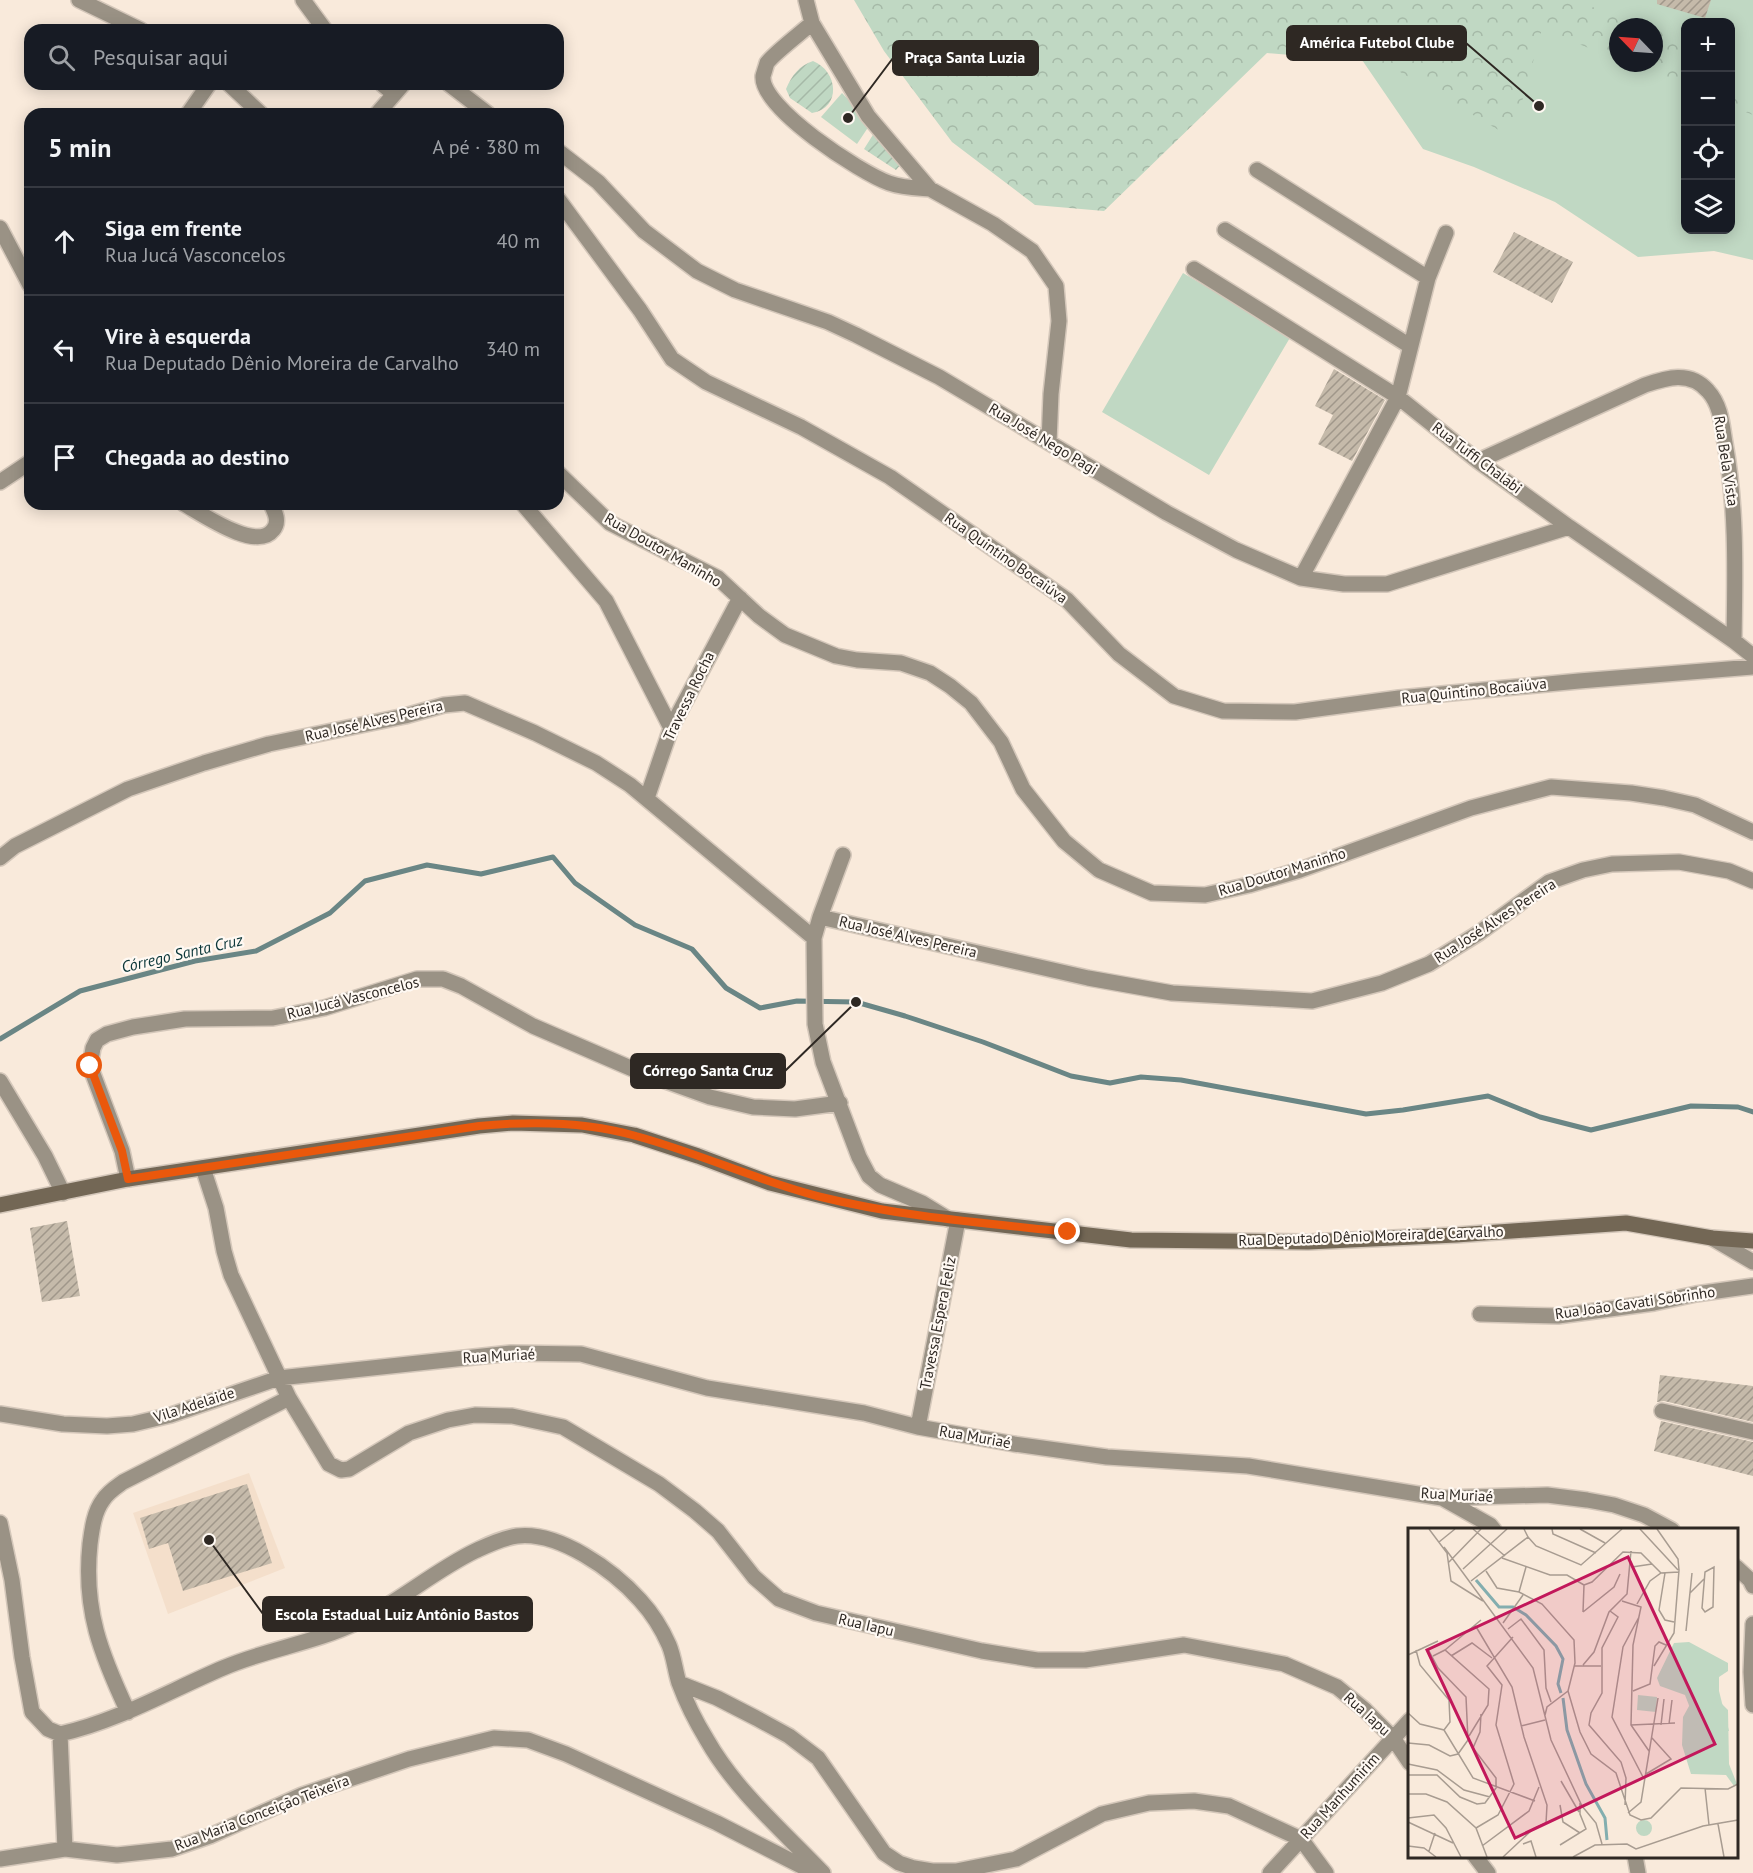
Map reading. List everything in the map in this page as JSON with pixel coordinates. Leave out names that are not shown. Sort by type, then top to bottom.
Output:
[{"type":"street","points":[[79,0],[95,3],[131,24]]},
{"type":"street","points":[[303,0],[321,24]]},
{"type":"street","points":[[806,0],[812,23],[868,116],[930,189],[993,224],[1032,251],[1056,286],[1059,321],[1051,394],[1049,442]]},
{"type":"street","points":[[812,23],[767,63],[763,78],[768,95],[781,110],[843,159],[870,175],[891,184],[930,189]]},
{"type":"street","points":[[192,108],[205,90]]},
{"type":"street","points":[[236,90],[255,108]]},
{"type":"street","points":[[382,108],[397,90]]},
{"type":"street","points":[[457,90],[480,108]]},
{"type":"street","name":"Rua José Nego Pagi","points":[[564,156],[598,182],[645,231],[697,271],[735,290],[828,322],[939,377],[1167,513],[1236,550],[1301,578],[1344,584],[1388,584],[1569,527]]},
{"type":"street","points":[[1257,170],[1428,278]]},
{"type":"street","name":"Rua Quintino Bocaiúva","points":[[564,207],[640,310],[672,359],[706,382],[801,427],[890,477],[1067,600],[1119,654],[1174,696],[1223,711],[1296,712],[1399,698],[1753,667]]},
{"type":"street","points":[[0,228],[24,274]]},
{"type":"street","points":[[1225,230],[1410,346]]},
{"type":"street","points":[[1301,578],[1398,397],[1428,278],[1446,233]]},
{"type":"street","name":"Rua Tuffi Chalabi","points":[[1194,269],[1398,397],[1478,461],[1753,656]]},
{"type":"street","name":"Rua Bela Vista","points":[[1478,461],[1645,385],[1672,376],[1692,379],[1708,390],[1720,412],[1728,457],[1735,532],[1734,641]]},
{"type":"street","points":[[0,482],[24,466]]},
{"type":"street","name":"Rua Doutor Maninho","points":[[564,478],[610,524],[718,578],[759,616],[785,635],[836,656],[901,663],[930,673],[950,686],[971,703],[1001,742],[1023,789],[1064,841],[1099,870],[1152,893],[1205,895],[1249,885],[1300,870],[1471,808],[1551,788],[1631,793],[1664,798],[1695,805],[1753,832]]},
{"type":"street","points":[[196,510],[242,534],[255,537],[265,536],[274,530],[277,520],[274,510]]},
{"type":"street","points":[[527,510],[606,601],[672,728]]},
{"type":"street","name":"Travessa Rocha","points":[[647,798],[672,728],[740,598]]},
{"type":"street","name":"Rua José Alves Pereira","points":[[0,858],[24,842],[128,789],[269,744],[393,719],[444,705],[465,703],[505,719],[596,763],[630,784],[814,938],[820,917],[1088,978],[1172,993],[1312,1001],[1382,983],[1429,964],[1479,933],[1549,882],[1583,870],[1612,864],[1679,862],[1729,871],[1753,881]]},
{"type":"street","points":[[820,917],[843,855]]},
{"type":"street","points":[[814,938],[815,1024],[823,1062],[859,1157],[869,1176],[880,1185],[953,1219]]},
{"type":"street","name":"Rua Jucá Vasconcelos","points":[[128,1179],[122,1151],[90,1066],[97,1040],[107,1034],[133,1027],[185,1019],[273,1018],[324,1008],[417,979],[443,980],[461,986],[533,1026],[634,1070],[710,1097],[753,1107],[795,1109],[840,1103]]},
{"type":"street","points":[[0,1081],[45,1156],[63,1193]]},
{"type":"street","name":"Rua Deputado Dênio Moreira de Carvalho","points":[[0,1205],[128,1179],[479,1126],[546,1123],[582,1125],[634,1135],[699,1156],[770,1183],[882,1211],[1142,1240],[1308,1242],[1456,1235],[1626,1223],[1660,1227],[1712,1238],[1753,1241]]},
{"type":"street","points":[[128,1712],[105,1662],[92,1619],[88,1562],[93,1524],[102,1501],[123,1482],[289,1398],[231,1275],[216,1208],[203,1168]]},
{"type":"street","name":"Travessa Espera Feliz","points":[[918,1427],[953,1219]]},
{"type":"street","points":[[1712,1238],[1753,1262]]},
{"type":"street","name":"Rua João Cavati Sobrinho","points":[[1480,1314],[1558,1316],[1643,1305],[1696,1294],[1753,1286]]},
{"type":"street","name":"Rua Muriaé","points":[[279,1378],[511,1353],[581,1354],[707,1388],[864,1413],[918,1427],[1014,1444],[1107,1457],[1248,1466],[1442,1498],[1547,1495],[1587,1500],[1614,1505],[1644,1515],[1668,1528]]},
{"type":"street","name":"Vila Adelaide","points":[[0,1414],[63,1424],[133,1424],[171,1415],[279,1378]]},
{"type":"street","name":"Rua Iapu","points":[[289,1398],[329,1464],[341,1470],[349,1469],[410,1433],[448,1420],[475,1415],[512,1416],[563,1427],[659,1484],[695,1511],[718,1531],[754,1577],[779,1599],[816,1613],[982,1651],[1037,1660],[1085,1660],[1184,1645],[1284,1664],[1337,1687],[1365,1710],[1393,1738],[1408,1760]]},
{"type":"street","points":[[1662,1410],[1753,1432]]},
{"type":"street","points":[[1442,1498],[1492,1528]]},
{"type":"street","points":[[0,1523],[12,1580],[32,1712],[48,1729],[60,1734],[128,1712],[222,1668],[256,1655],[324,1636],[359,1622],[467,1555],[493,1543],[517,1536],[548,1539],[577,1551],[607,1571],[639,1599],[669,1645],[679,1683],[707,1741],[732,1778],[823,1873]]},
{"type":"street","points":[[1738,1568],[1753,1586]]},
{"type":"street","points":[[1753,1624],[1751,1640],[1753,1705]]},
{"type":"street","points":[[679,1683],[717,1698],[764,1723],[789,1737],[818,1758],[884,1853],[914,1868],[956,1871],[1016,1859],[1102,1814],[1149,1803],[1194,1801],[1229,1806],[1301,1839],[1326,1873]]},
{"type":"street","name":"Rua Manhumirim","points":[[1270,1873],[1408,1722]]},
{"type":"street","points":[[60,1734],[64,1849]]},
{"type":"street","name":"Rua Maria Conceição Teixeira","points":[[0,1859],[64,1849],[117,1855],[172,1849],[210,1836],[312,1791],[409,1759],[494,1738],[528,1740],[566,1754],[717,1822],[815,1873]]},
{"type":"street","points":[[1476,1858],[1488,1873]]},
{"type":"street","points":[[1635,1858],[1638,1873]]},
{"type":"shaded area","points":[[249,1473],[285,1568],[168,1614],[133,1513]]},
{"type":"green space","points":[[854,0],[1572,0],[1625,18],[1609,18],[1609,56],[1542,29],[1512,138],[1385,63],[1267,53],[1104,211],[1035,205],[952,142],[884,51]]},
{"type":"green space","points":[[1321,0],[1753,0],[1753,260],[1714,251],[1638,257],[1555,202],[1474,167],[1423,149]]},
{"type":"green space","points":[[1663,31],[1681,38],[1681,85],[1648,72],[1663,72]]},
{"type":"green space","points":[[813,61],[828,73],[833,89],[828,104],[822,110],[812,113],[790,98],[786,89],[796,72]]},
{"type":"green space","points":[[1735,78],[1753,108],[1753,115],[1735,108]]},
{"type":"green space","points":[[842,93],[871,123],[857,144],[821,117]]},
{"type":"green space","points":[[876,130],[903,162],[896,170],[864,149]]},
{"type":"green space","points":[[1183,273],[1291,336],[1209,475],[1102,412]]},
{"type":"building","points":[[1657,0],[1711,0],[1705,18],[1657,4]]},
{"type":"building","points":[[1514,232],[1573,262],[1552,303],[1493,272]]},
{"type":"building","points":[[1334,369],[1385,400],[1352,461],[1318,444],[1333,415],[1315,406]]},
{"type":"building","points":[[67,1221],[80,1296],[42,1302],[30,1228]]},
{"type":"building","points":[[1660,1375],[1753,1386],[1753,1422],[1664,1401],[1657,1402]]},
{"type":"building","points":[[1661,1421],[1753,1442],[1753,1476],[1654,1451]]},
{"type":"building","points":[[247,1484],[272,1563],[183,1591],[168,1543],[149,1549],[140,1518]]},
{"type":"waterway","name":"Córrego Santa Cruz","points":[[0,1039],[80,991],[195,961],[256,951],[330,913],[365,881],[427,865],[481,874],[553,857],[575,883],[635,925],[692,949],[726,988],[760,1008],[797,1001],[856,1002],[983,1042],[1071,1076],[1110,1083],[1141,1077],[1181,1080],[1366,1114],[1488,1096],[1540,1117],[1591,1130],[1691,1106],[1738,1107],[1753,1112]]},
{"type":"place","name":"América Futebol Clube","points":[[1539,106]]},
{"type":"place","name":"Praça Santa Luzia","points":[[848,118]]},
{"type":"place","name":"Córrego Santa Cruz","points":[[856,1002]]},
{"type":"place","name":"Escola Estadual Luiz Antônio Bastos","points":[[209,1540]]},
{"type":"route","points":[[90,1066],[122,1151],[128,1179],[479,1126],[513,1123],[582,1125],[634,1135],[699,1156],[770,1183],[882,1211],[1068,1232]]}]
